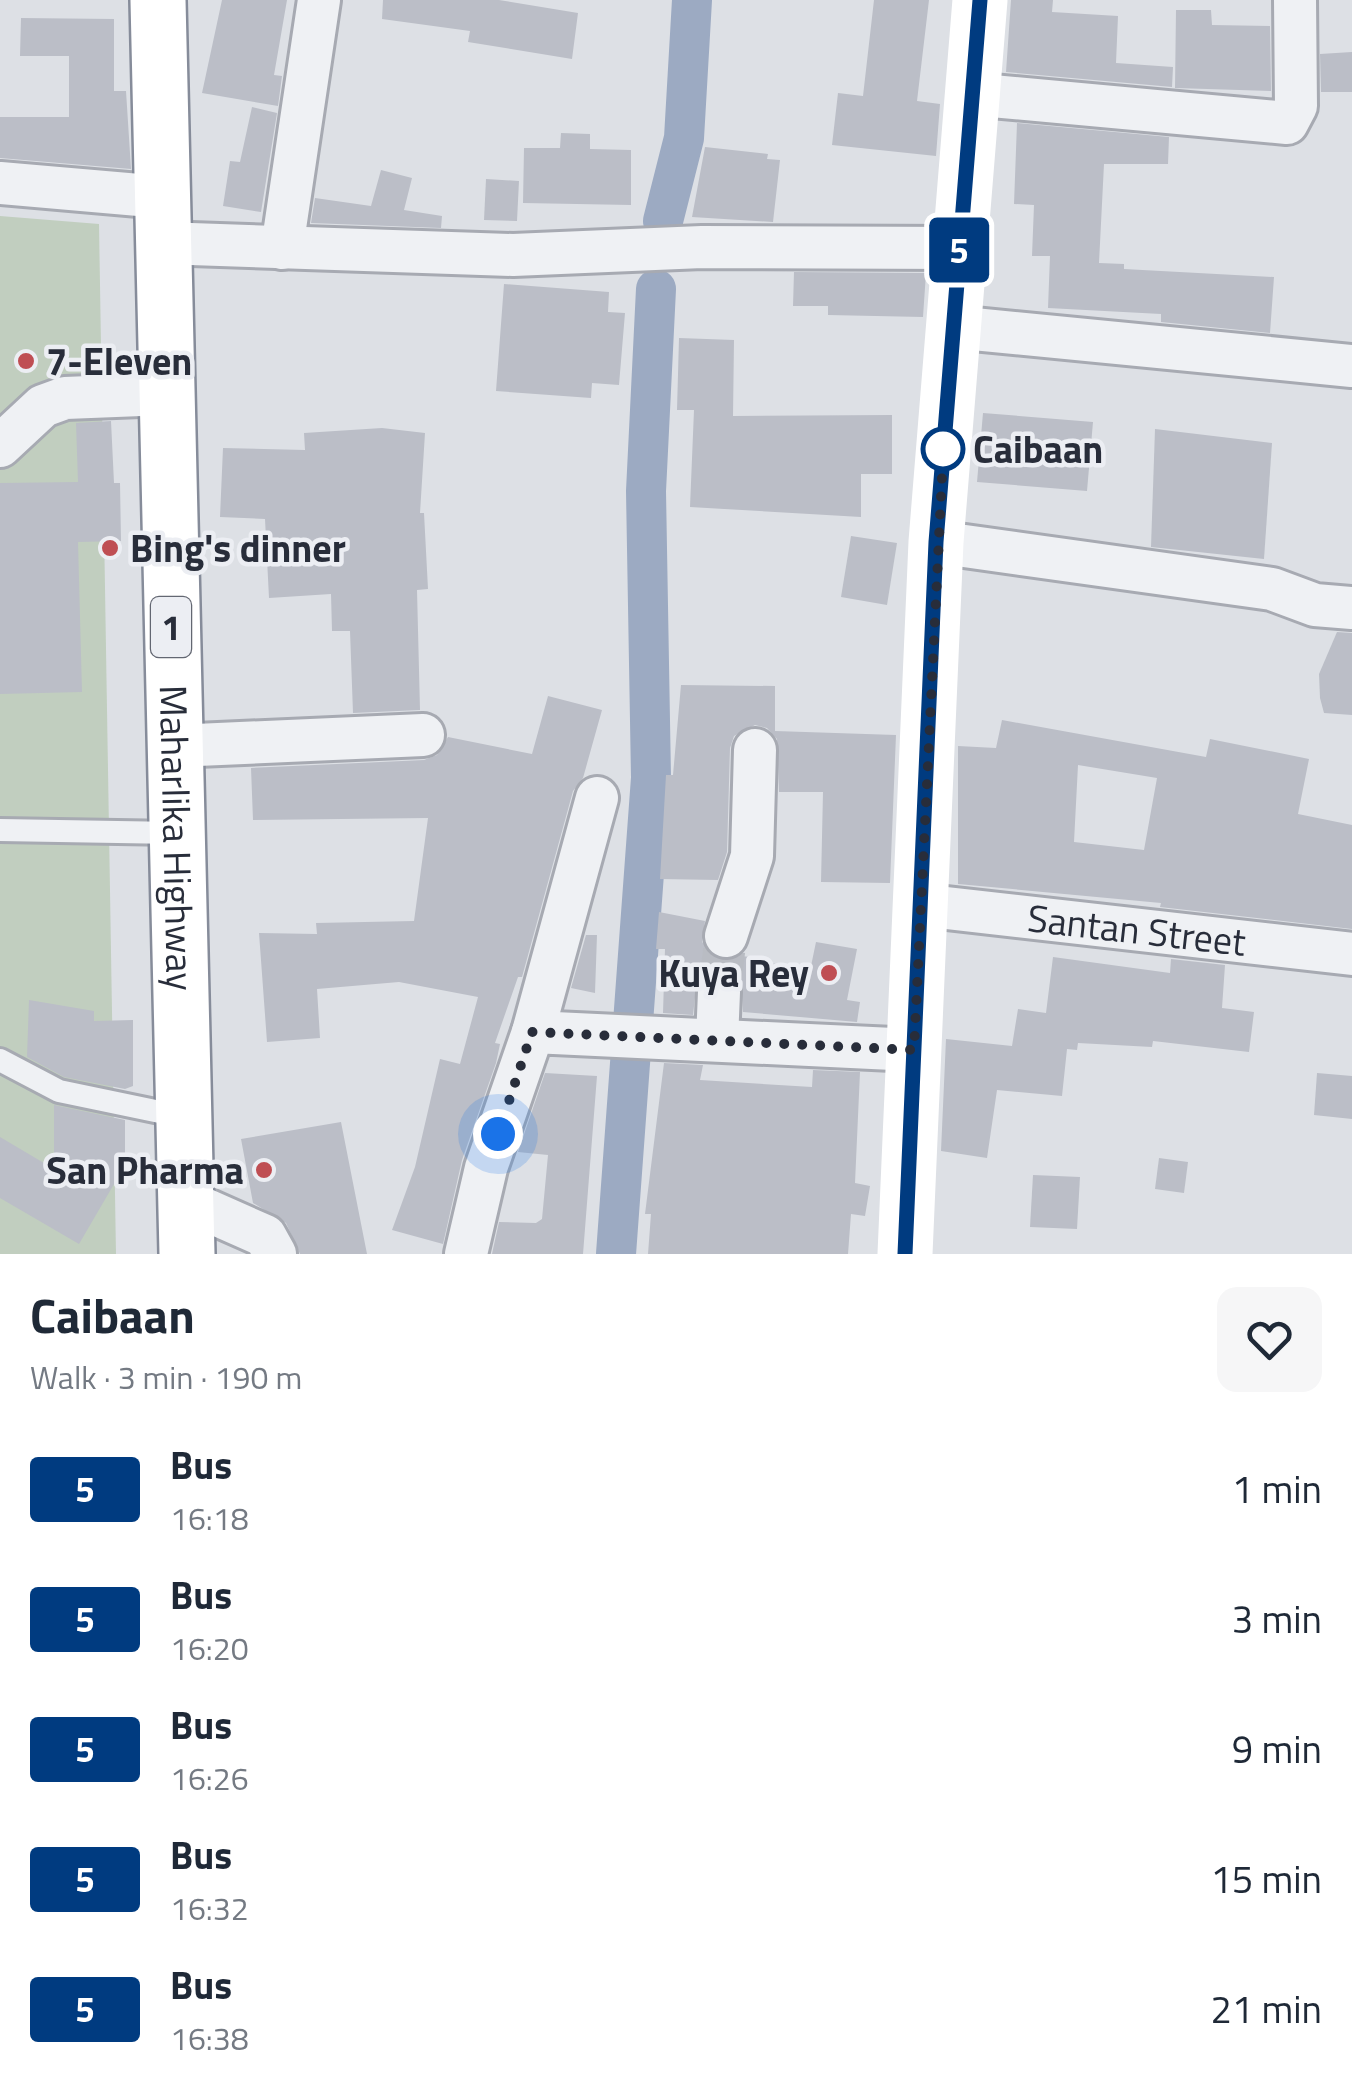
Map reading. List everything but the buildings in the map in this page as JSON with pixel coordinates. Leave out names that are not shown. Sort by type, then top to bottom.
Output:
[{"type":"main road","name":"Maharlika Highway","points":[[158,0],[186,1228]]},
{"type":"main road","points":[[904,1254],[936,542],[980,0]]},
{"type":"street","points":[[282,248],[319,0]]},
{"type":"street","points":[[970,94],[1287,123],[1296,106],[1295,0]]},
{"type":"street","points":[[0,183],[282,248],[513,256],[702,246],[959,248]]},
{"type":"street","points":[[953,328],[1352,366]]},
{"type":"street","points":[[0,446],[43,406],[65,398],[166,394]]},
{"type":"street","points":[[936,542],[1272,589],[1315,604],[1352,608]]},
{"type":"street","points":[[174,746],[422,735]]},
{"type":"street","points":[[726,936],[752,856],[754,750]]},
{"type":"street","points":[[466,1254],[486,1168],[532,1032],[597,798]]},
{"type":"street","name":"Santan Street","points":[[920,904],[1352,954]]},
{"type":"street","points":[[717,1040],[719,992]]},
{"type":"street","points":[[532,1032],[914,1050]]},
{"type":"street","points":[[186,1228],[265,1236],[276,1254]]},
{"type":"lane","points":[[0,830],[177,833]]},
{"type":"lane","points":[[0,1060],[59,1091],[123,1101],[184,1117]]},
{"type":"green space","points":[[0,216],[99,224],[116,1254],[0,1254]]},
{"type":"waterway","points":[[663,221],[684,138],[692,0]]},
{"type":"waterway","points":[[616,1254],[651,778],[646,491],[656,289]]},
{"type":"tunnel","points":[[719,992],[726,936]]},
{"type":"bus line","name":"5","points":[[905,1254],[936,542],[980,0]]},
{"type":"place","name":"7-Eleven","points":[[26,361]]},
{"type":"place","name":"Caibaan","points":[[943,449]]},
{"type":"place","name":"Bing's dinner","points":[[110,548]]},
{"type":"place","name":"Kuya Rey","points":[[829,973]]},
{"type":"place","name":"San Pharma","points":[[264,1170]]},
{"type":"route","points":[[498,1134],[532,1032],[914,1050],[944,435],[943,449]]}]
